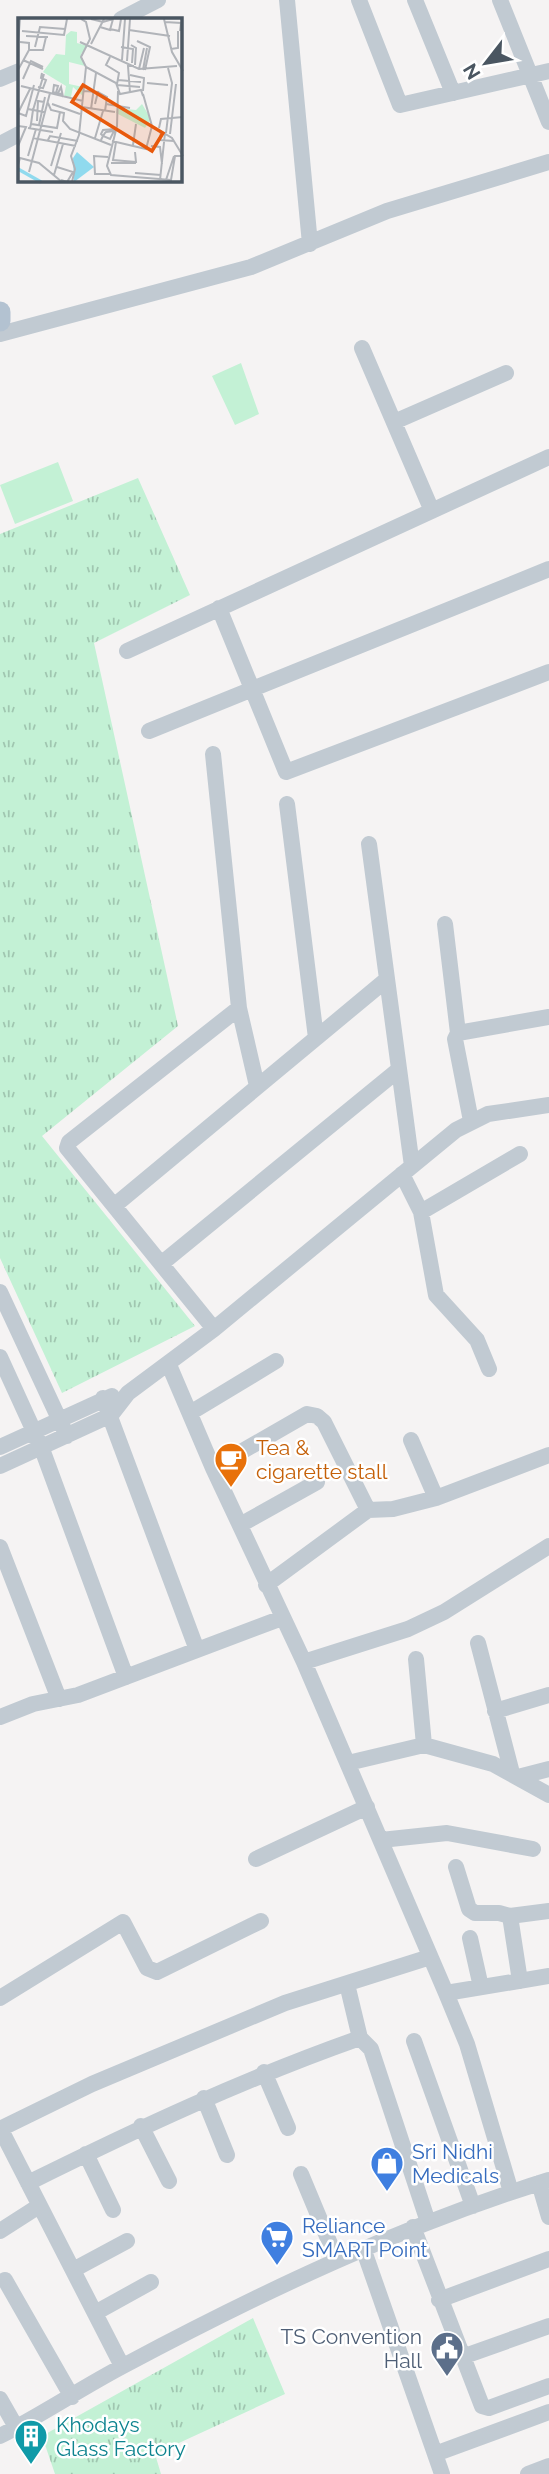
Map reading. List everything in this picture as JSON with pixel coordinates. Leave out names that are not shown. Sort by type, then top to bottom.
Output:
[{"type":"main road","points":[[0,312],[0,321]]},
{"type":"street","points":[[123,18],[158,0]]},
{"type":"street","points":[[287,0],[310,244]]},
{"type":"street","points":[[359,0],[400,105],[549,71]]},
{"type":"street","points":[[415,0],[453,93]]},
{"type":"street","points":[[500,0],[549,122]]},
{"type":"street","points":[[0,79],[18,71]]},
{"type":"street","points":[[0,144],[18,135]]},
{"type":"street","points":[[0,334],[208,280],[310,244],[387,211],[549,162]]},
{"type":"street","points":[[362,348],[432,511]]},
{"type":"street","points":[[394,422],[506,373]]},
{"type":"street","points":[[127,651],[549,457]]},
{"type":"street","points":[[149,731],[549,569]]},
{"type":"street","points":[[219,608],[286,772],[549,672]]},
{"type":"street","points":[[213,754],[239,1009],[257,1086]]},
{"type":"street","points":[[287,804],[316,1038]]},
{"type":"street","points":[[369,844],[407,1170],[421,1212],[436,1295],[477,1340],[489,1369]]},
{"type":"street","points":[[445,924],[458,1033],[455,1039],[471,1121]]},
{"type":"street","points":[[114,1206],[386,980]]},
{"type":"street","points":[[214,1329],[69,1152],[69,1143],[239,1009]]},
{"type":"street","points":[[458,1033],[549,1017]]},
{"type":"street","points":[[161,1264],[397,1071]]},
{"type":"street","points":[[0,1466],[111,1415],[128,1393],[169,1365],[407,1170],[471,1121],[488,1114],[549,1105]]},
{"type":"street","points":[[421,1212],[520,1154]]},
{"type":"street","points":[[0,1292],[67,1436]]},
{"type":"street","points":[[0,1357],[42,1449],[126,1677]]},
{"type":"street","points":[[190,1413],[276,1361]]},
{"type":"street","points":[[169,1365],[266,1585],[304,1662],[446,1993],[467,2044],[511,2192]]},
{"type":"street","points":[[0,1447],[103,1398],[128,1393]]},
{"type":"street","points":[[103,1398],[197,1650]]},
{"type":"street","points":[[213,1468],[307,1414],[317,1416],[324,1422],[369,1510]]},
{"type":"street","points":[[411,1440],[436,1498]]},
{"type":"street","points":[[266,1585],[369,1510],[393,1509],[436,1498],[549,1455]]},
{"type":"street","points":[[240,1525],[317,1482]]},
{"type":"street","points":[[304,1662],[408,1629],[444,1612],[549,1546]]},
{"type":"street","points":[[0,1547],[59,1699]]},
{"type":"street","points":[[0,1717],[33,1704],[78,1695],[282,1618]]},
{"type":"street","points":[[478,1643],[515,1775]]},
{"type":"street","points":[[416,1659],[424,1745]]},
{"type":"street","points":[[495,1711],[549,1695]]},
{"type":"street","points":[[348,1763],[424,1745],[465,1754],[515,1775],[549,1795]]},
{"type":"street","points":[[515,1775],[549,1769]]},
{"type":"street","points":[[256,1859],[367,1807]]},
{"type":"street","points":[[381,1840],[447,1833],[533,1849]]},
{"type":"street","points":[[456,1867],[469,1909],[475,1913],[510,1916],[549,1911]]},
{"type":"street","points":[[510,1916],[520,1981]]},
{"type":"street","points":[[0,1998],[123,1922],[147,1968],[157,1972],[261,1921]]},
{"type":"street","points":[[470,1938],[481,1987]]},
{"type":"street","points":[[122,2366],[0,2129],[105,2078],[285,2003],[430,1957]]},
{"type":"street","points":[[446,1993],[549,1976]]},
{"type":"street","points":[[347,1984],[360,2038],[371,2049],[439,2300],[485,2409],[549,2386]]},
{"type":"street","points":[[28,2183],[141,2126],[204,2098],[264,2072],[360,2038]]},
{"type":"street","points":[[414,2041],[473,2206]]},
{"type":"street","points":[[264,2072],[288,2128]]},
{"type":"street","points":[[204,2098],[227,2155]]},
{"type":"street","points":[[141,2126],[169,2181]]},
{"type":"street","points":[[86,2154],[113,2210]]},
{"type":"street","points":[[301,2174],[336,2258]]},
{"type":"street","points":[[0,2436],[122,2366],[336,2258],[544,2181],[549,2217]]},
{"type":"street","points":[[0,2231],[39,2206]]},
{"type":"street","points":[[73,2270],[127,2242]]},
{"type":"street","points":[[363,2248],[442,2474]]},
{"type":"street","points":[[439,2300],[549,2259]]},
{"type":"street","points":[[5,2280],[72,2397]]},
{"type":"street","points":[[95,2313],[150,2282]]},
{"type":"street","points":[[462,2357],[549,2326]]},
{"type":"street","points":[[0,2399],[16,2427]]},
{"type":"street","points":[[435,2454],[549,2412]]},
{"type":"street","points":[[528,2474],[549,2466]]},
{"type":"green space","points":[[241,363],[259,414],[235,425],[212,376]]},
{"type":"green space","points":[[58,462],[73,501],[15,524],[0,485]]},
{"type":"green space","points":[[138,478],[190,595],[94,643],[178,1026],[42,1136],[195,1326],[62,1393],[0,1258],[0,534]]},
{"type":"green space","points":[[253,2318],[285,2394],[155,2454],[161,2474],[55,2474],[42,2436]]},
{"type":"place","name":"Tea & cigarette stall","points":[[231,1489]]},
{"type":"place","name":"Sri Nidhi Medicals","points":[[387,2193]]},
{"type":"place","name":"Reliance SMART Point","points":[[277,2267]]},
{"type":"place","name":"TS Convention Hall","points":[[447,2378]]},
{"type":"place","name":"Khodays Glass Factory","points":[[31,2466]]}]
